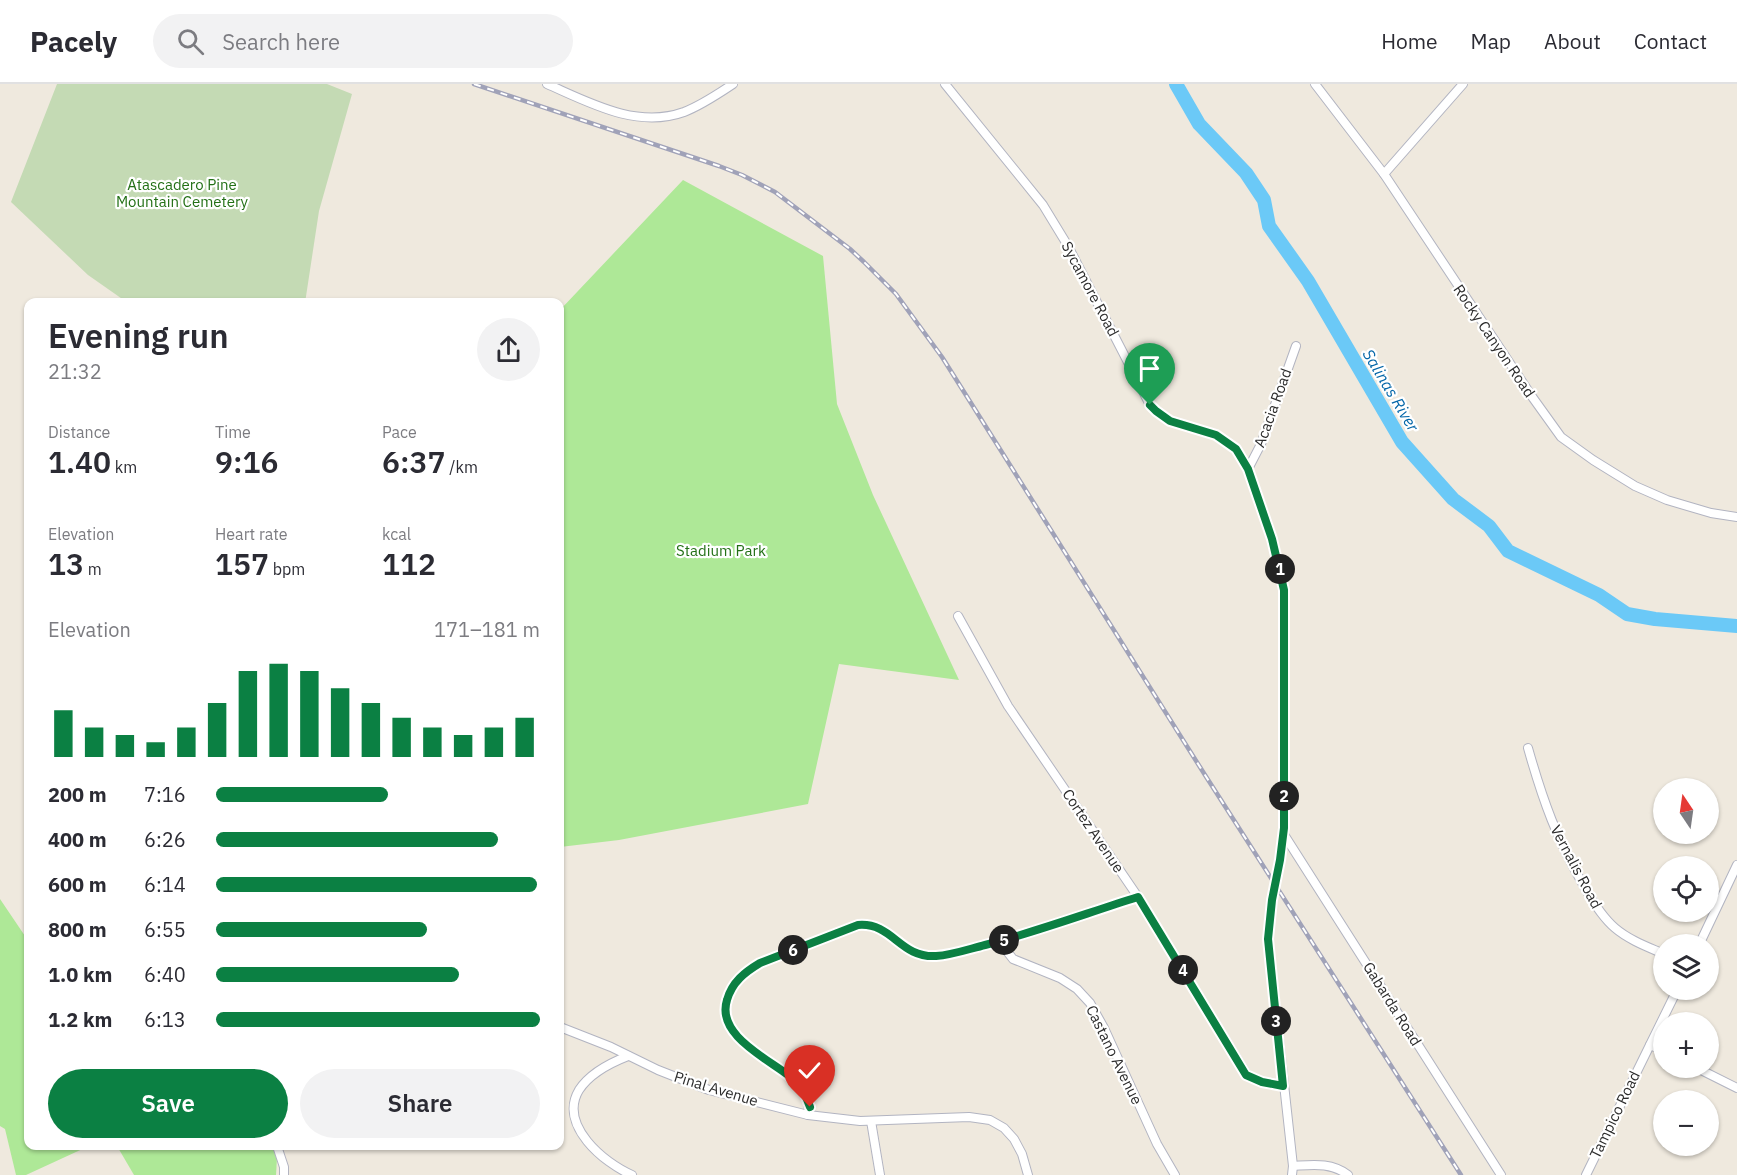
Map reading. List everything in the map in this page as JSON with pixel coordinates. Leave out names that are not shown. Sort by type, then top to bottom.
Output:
[{"type":"street","points":[[547,84],[616,112],[635,117],[655,118],[684,112],[733,84]]},
{"type":"street","name":"Sycamore Road","points":[[945,84],[1043,205],[1068,246],[1150,405],[1170,421],[1216,435],[1236,449],[1248,469],[1272,539],[1284,590],[1283,833],[1268,939],[1293,1166],[1292,1175]]},
{"type":"street","name":"Rocky Canyon Road","points":[[1315,84],[1384,174],[1561,437],[1635,486],[1689,507],[1737,517]]},
{"type":"street","points":[[1384,174],[1463,84]]},
{"type":"street","name":"Acacia Road","points":[[1248,469],[1261,444],[1296,346]]},
{"type":"street","name":"Cortez Avenue","points":[[958,615],[1008,706],[1138,897],[1246,1075],[1262,1082],[1283,1086]]},
{"type":"street","name":"Vernalis Road","points":[[1528,748],[1542,800],[1572,867],[1598,909],[1615,928],[1653,948]]},
{"type":"street","name":"Gabarda Road","points":[[1283,833],[1501,1175]]},
{"type":"street","points":[[1704,934],[1736,868]]},
{"type":"street","points":[[808,1115],[810,1107],[798,1083],[738,1038],[729,1025],[726,1003],[734,985],[747,971],[760,963],[858,925],[880,927],[906,949],[924,955],[943,955],[999,941],[1138,897]]},
{"type":"street","name":"Castano Avenue","points":[[999,941],[1013,959],[1069,983],[1095,1010],[1156,1144],[1175,1175]]},
{"type":"street","name":"Tampico Road","points":[[1586,1175],[1672,1000]]},
{"type":"street","name":"Pinal Avenue","points":[[564,1029],[611,1047],[658,1071],[709,1090],[808,1115],[871,1121],[969,1117],[990,1120],[1004,1128],[1014,1139],[1022,1154],[1028,1175]]},
{"type":"street","points":[[628,1056],[609,1064],[586,1081],[577,1095],[574,1109],[580,1131],[592,1147],[620,1170],[632,1175]]},
{"type":"street","points":[[1717,1078],[1737,1088]]},
{"type":"street","points":[[871,1121],[880,1175]]},
{"type":"street","points":[[279,1150],[284,1175]]},
{"type":"street","points":[[1293,1166],[1323,1165],[1335,1167],[1348,1175]]},
{"type":"green space","name":"Atascadero Pine Mountain Cemetery","points":[[57,84],[327,84],[352,94],[319,211],[306,298],[121,298],[88,275],[11,202]]},
{"type":"green space","name":"Stadium Park","points":[[683,180],[823,256],[837,404],[873,495],[959,680],[839,664],[808,804],[619,840],[564,847],[564,306]]},
{"type":"green space","points":[[0,899],[24,935],[24,1150],[80,1150],[26,1175],[16,1175],[5,1129],[0,1126]]},
{"type":"green space","points":[[119,1150],[274,1150],[277,1158],[276,1175],[134,1175]]},
{"type":"waterway","name":"Salinas River","points":[[1176,84],[1199,124],[1246,173],[1264,200],[1269,226],[1308,281],[1402,442],[1453,499],[1489,526],[1508,551],[1599,595],[1627,614],[1655,619],[1737,626]]},
{"type":"railway","points":[[474,84],[742,175],[775,192],[850,249],[896,294],[942,357],[1205,775],[1461,1175]]},
{"type":"route","points":[[810,1107],[798,1083],[738,1038],[729,1025],[726,1003],[729,993],[747,971],[760,963],[858,925],[880,927],[906,949],[936,956],[999,941],[1138,897],[1246,1075],[1262,1082],[1283,1086],[1268,939],[1274,882],[1280,860],[1284,828],[1284,590],[1281,573],[1248,469],[1236,449],[1216,435],[1162,417],[1150,405]]}]
